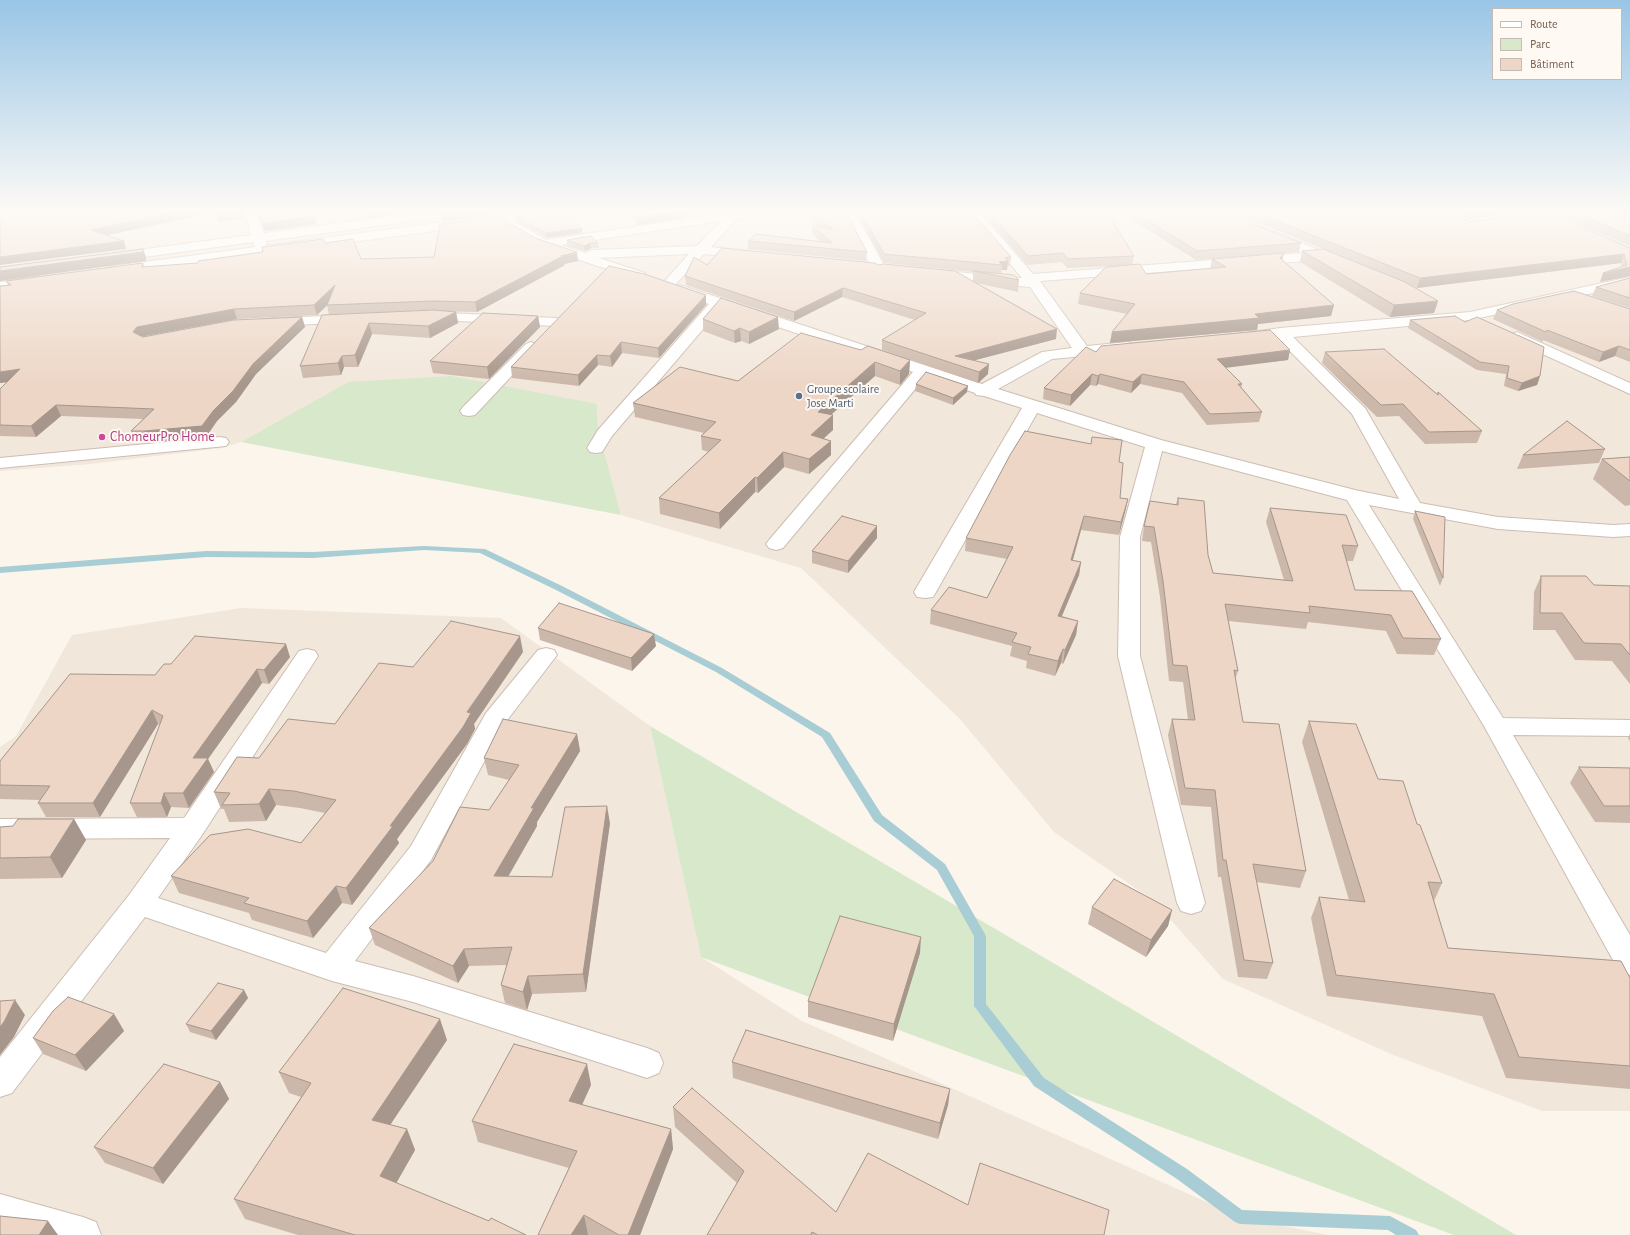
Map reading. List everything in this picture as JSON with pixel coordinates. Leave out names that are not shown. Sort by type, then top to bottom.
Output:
[{"type":"street","points":[[600,269],[606,272],[668,285],[922,371],[1155,444],[1354,496],[1498,523],[1612,531],[1630,530]]},
{"type":"street","points":[[668,285],[684,269]]},
{"type":"street","points":[[1022,269],[1032,280],[1083,352]]},
{"type":"street","points":[[923,273],[1032,280],[1169,269]]},
{"type":"street","points":[[0,278],[46,276],[0,286]]},
{"type":"street","points":[[1233,338],[1470,316],[1572,295],[1630,281]]},
{"type":"street","points":[[1572,295],[1593,303]]},
{"type":"street","points":[[596,448],[604,434],[718,302]]},
{"type":"street","points":[[1442,304],[1492,326]]},
{"type":"street","points":[[469,411],[566,311]]},
{"type":"street","points":[[413,316],[555,322]]},
{"type":"street","points":[[259,323],[366,318]]},
{"type":"street","points":[[1506,332],[1630,389]]},
{"type":"street","points":[[1280,333],[1359,412],[1413,507]]},
{"type":"street","points":[[982,390],[1048,355],[1146,346]]},
{"type":"street","points":[[776,544],[922,371]]},
{"type":"street","points":[[925,592],[1032,406]]},
{"type":"street","points":[[0,463],[220,442]]},
{"type":"street","points":[[1155,444],[1130,538],[1129,656],[1190,903]]},
{"type":"street","points":[[1354,496],[1496,726],[1630,962]]},
{"type":"street","points":[[332,968],[421,853],[495,719],[546,655]]},
{"type":"street","points":[[0,1082],[139,904],[192,828],[307,656]]},
{"type":"street","points":[[1496,726],[1630,728]]},
{"type":"street","points":[[0,829],[192,828]]},
{"type":"street","points":[[139,904],[332,968],[413,989],[646,1063]]},
{"type":"street","points":[[0,1212],[83,1235]]},
{"type":"shaded area","points":[[0,269],[1630,269],[1630,1111],[1542,1111],[1391,1054],[1223,979],[1154,901],[1054,832],[960,719],[801,568],[621,515],[598,429],[597,404],[348,382],[241,442],[221,448],[91,464],[0,471]]},
{"type":"shaded area","points":[[241,608],[501,618],[650,726],[701,957],[802,1021],[1240,1217],[1328,1235],[0,1235],[0,747],[16,736],[72,635]]},
{"type":"green space","points":[[451,376],[597,404],[598,429],[621,515],[241,442],[348,382]]},
{"type":"green space","points":[[650,726],[1516,1235],[1454,1235],[701,957]]},
{"type":"building","points":[[0,269],[18,269],[0,271]]},
{"type":"building","points":[[100,269],[539,269],[475,302],[434,301],[327,305],[335,285],[314,305],[234,309],[137,327],[133,332],[143,337],[234,320],[302,317],[253,364],[233,391],[213,411],[202,426],[144,431],[131,431],[154,409],[56,405],[31,426],[0,425],[0,389],[20,369],[0,372],[0,286],[11,285],[6,281]]},
{"type":"building","points":[[606,269],[621,269],[644,274],[706,295],[658,348],[621,342],[610,356],[597,355],[578,375],[511,367]]},
{"type":"building","points":[[688,269],[931,269],[955,271],[1057,329],[955,356],[989,364],[979,372],[882,340],[926,313],[843,288],[794,312],[685,276]]},
{"type":"building","points":[[1104,269],[1143,269],[1146,274],[1207,269],[1292,269],[1334,305],[1255,314],[1259,318],[1112,332],[1135,304],[1080,293]]},
{"type":"building","points":[[1332,269],[1372,269],[1405,282],[1438,301],[1394,305]]},
{"type":"building","points":[[1397,269],[1500,269],[1420,278]]},
{"type":"building","points":[[1616,269],[1623,269],[1603,273]]},
{"type":"building","points":[[973,271],[1014,275],[1019,280]]},
{"type":"building","points":[[1630,278],[1630,298],[1596,287]]},
{"type":"building","points":[[1574,291],[1630,309],[1630,350],[1619,346],[1603,352],[1547,330],[1546,332],[1497,310],[1513,304]]},
{"type":"building","points":[[721,298],[778,317],[749,332],[740,328],[734,331],[703,319]]},
{"type":"building","points":[[434,310],[456,312],[428,326],[369,323],[355,355],[342,356],[338,363],[300,366],[322,315]]},
{"type":"building","points":[[483,313],[538,316],[487,367],[430,361]]},
{"type":"building","points":[[1455,316],[1465,322],[1477,317],[1544,347],[1540,376],[1522,383],[1507,378],[1509,366],[1480,362],[1410,320]]},
{"type":"building","points":[[1270,330],[1290,350],[1217,359],[1242,384],[1238,384],[1262,412],[1210,414],[1184,382],[1142,374],[1133,382],[1100,374],[1098,376],[1092,374],[1071,395],[1044,388],[1086,347],[1096,352],[1101,346]]},
{"type":"building","points":[[801,333],[861,350],[868,346],[910,360],[900,371],[875,362],[818,412],[833,415],[811,435],[831,441],[809,459],[783,452],[757,478],[755,477],[719,513],[659,498],[721,440],[701,436],[716,422],[633,403],[680,367],[738,381]]},
{"type":"building","points":[[1384,349],[1438,395],[1438,392],[1482,431],[1429,432],[1403,404],[1381,405],[1325,352]]},
{"type":"building","points":[[926,372],[968,386],[953,398],[916,384]]},
{"type":"building","points":[[1567,421],[1605,449],[1523,455]]},
{"type":"building","points":[[1025,431],[1091,444],[1092,437],[1122,440],[1119,462],[1123,463],[1120,498],[1128,499],[1121,522],[1084,516],[1071,560],[1081,562],[1058,616],[1078,621],[1065,650],[1063,649],[1058,661],[1028,654],[1031,647],[1012,642],[1017,633],[931,610],[949,587],[987,598],[1013,547],[966,538],[1010,455]]},
{"type":"building","points":[[1630,457],[1630,481],[1602,459]]},
{"type":"building","points":[[1178,498],[1204,501],[1208,555],[1213,573],[1293,581],[1270,508],[1346,515],[1358,546],[1342,545],[1355,590],[1412,591],[1441,639],[1403,638],[1391,615],[1309,606],[1310,613],[1225,604],[1238,671],[1234,670],[1243,722],[1279,724],[1306,871],[1253,864],[1273,963],[1244,960],[1226,860],[1223,860],[1215,790],[1185,788],[1172,719],[1195,720],[1187,666],[1173,665],[1163,581],[1154,527],[1144,526],[1150,501],[1178,505]]},
{"type":"building","points":[[1415,511],[1445,517],[1443,578]]},
{"type":"building","points":[[842,516],[877,526],[848,561],[812,551]]},
{"type":"building","points":[[1541,576],[1586,576],[1594,585],[1630,586],[1630,655],[1621,644],[1584,643],[1562,613],[1540,613]]},
{"type":"building","points":[[559,603],[654,634],[631,658],[538,628]]},
{"type":"building","points":[[451,621],[520,636],[467,712],[471,713],[463,727],[390,826],[393,826],[346,888],[336,886],[307,921],[244,903],[249,898],[171,876],[210,835],[248,829],[301,843],[336,800],[294,791],[269,789],[259,804],[222,805],[230,793],[214,792],[237,757],[259,758],[288,719],[335,724],[379,663],[413,667]]},
{"type":"building","points":[[195,636],[286,644],[264,670],[257,669],[193,758],[208,758],[183,793],[164,793],[161,803],[130,803],[163,716],[152,710],[93,803],[38,803],[50,786],[0,785],[0,761],[70,674],[155,675],[164,664],[171,664]]},
{"type":"building","points":[[503,719],[577,734],[531,808],[534,808],[494,876],[552,877],[565,807],[607,806],[583,974],[528,976],[523,992],[501,985],[512,947],[464,949],[453,966],[369,928],[433,861],[460,807],[489,810],[519,765],[484,758]]},
{"type":"building","points":[[1309,721],[1356,724],[1378,779],[1403,781],[1417,824],[1420,825],[1442,883],[1428,882],[1448,948],[1621,961],[1630,978],[1630,1066],[1519,1057],[1494,994],[1336,975],[1319,897],[1365,902]]},
{"type":"building","points":[[1579,767],[1630,768],[1630,806],[1604,806]]},
{"type":"building","points":[[18,819],[74,819],[50,857],[0,858],[0,827],[13,826]]},
{"type":"building","points":[[1114,879],[1172,910],[1151,940],[1092,907]]},
{"type":"building","points":[[840,916],[921,937],[894,1024],[808,1001]]},
{"type":"building","points":[[218,983],[244,990],[211,1031],[186,1024]]},
{"type":"building","points":[[343,988],[440,1019],[372,1120],[407,1129],[380,1176],[489,1221],[491,1218],[526,1235],[355,1235],[234,1199],[311,1083],[279,1072]]},
{"type":"building","points":[[68,997],[114,1014],[75,1055],[33,1038],[53,1011]]},
{"type":"building","points":[[15,1000],[4,1022],[0,1027],[0,1001]]},
{"type":"building","points":[[746,1030],[950,1089],[940,1123],[732,1062]]},
{"type":"building","points":[[514,1044],[587,1064],[569,1101],[671,1129],[628,1235],[619,1235],[584,1215],[571,1235],[538,1235],[577,1151],[472,1121]]},
{"type":"building","points":[[164,1064],[220,1082],[153,1168],[94,1147]]},
{"type":"building","points":[[692,1088],[836,1212],[868,1153],[968,1205],[980,1163],[1109,1210],[1104,1235],[818,1235],[812,1232],[811,1235],[707,1235],[744,1171],[673,1107]]},
{"type":"building","points":[[0,1216],[48,1221],[39,1235],[0,1235]]},
{"type":"waterway","points":[[0,570],[206,554],[313,555],[424,548],[482,551],[559,588],[719,670],[826,735],[878,818],[941,867],[980,936],[980,1006],[1039,1082],[1182,1174],[1240,1217],[1390,1223],[1411,1235]]},
{"type":"place","name":"Groupe scolaire Jose Marti","points":[[799,396]]},
{"type":"place","name":"ChomeurPro Home","points":[[102,437]]}]
